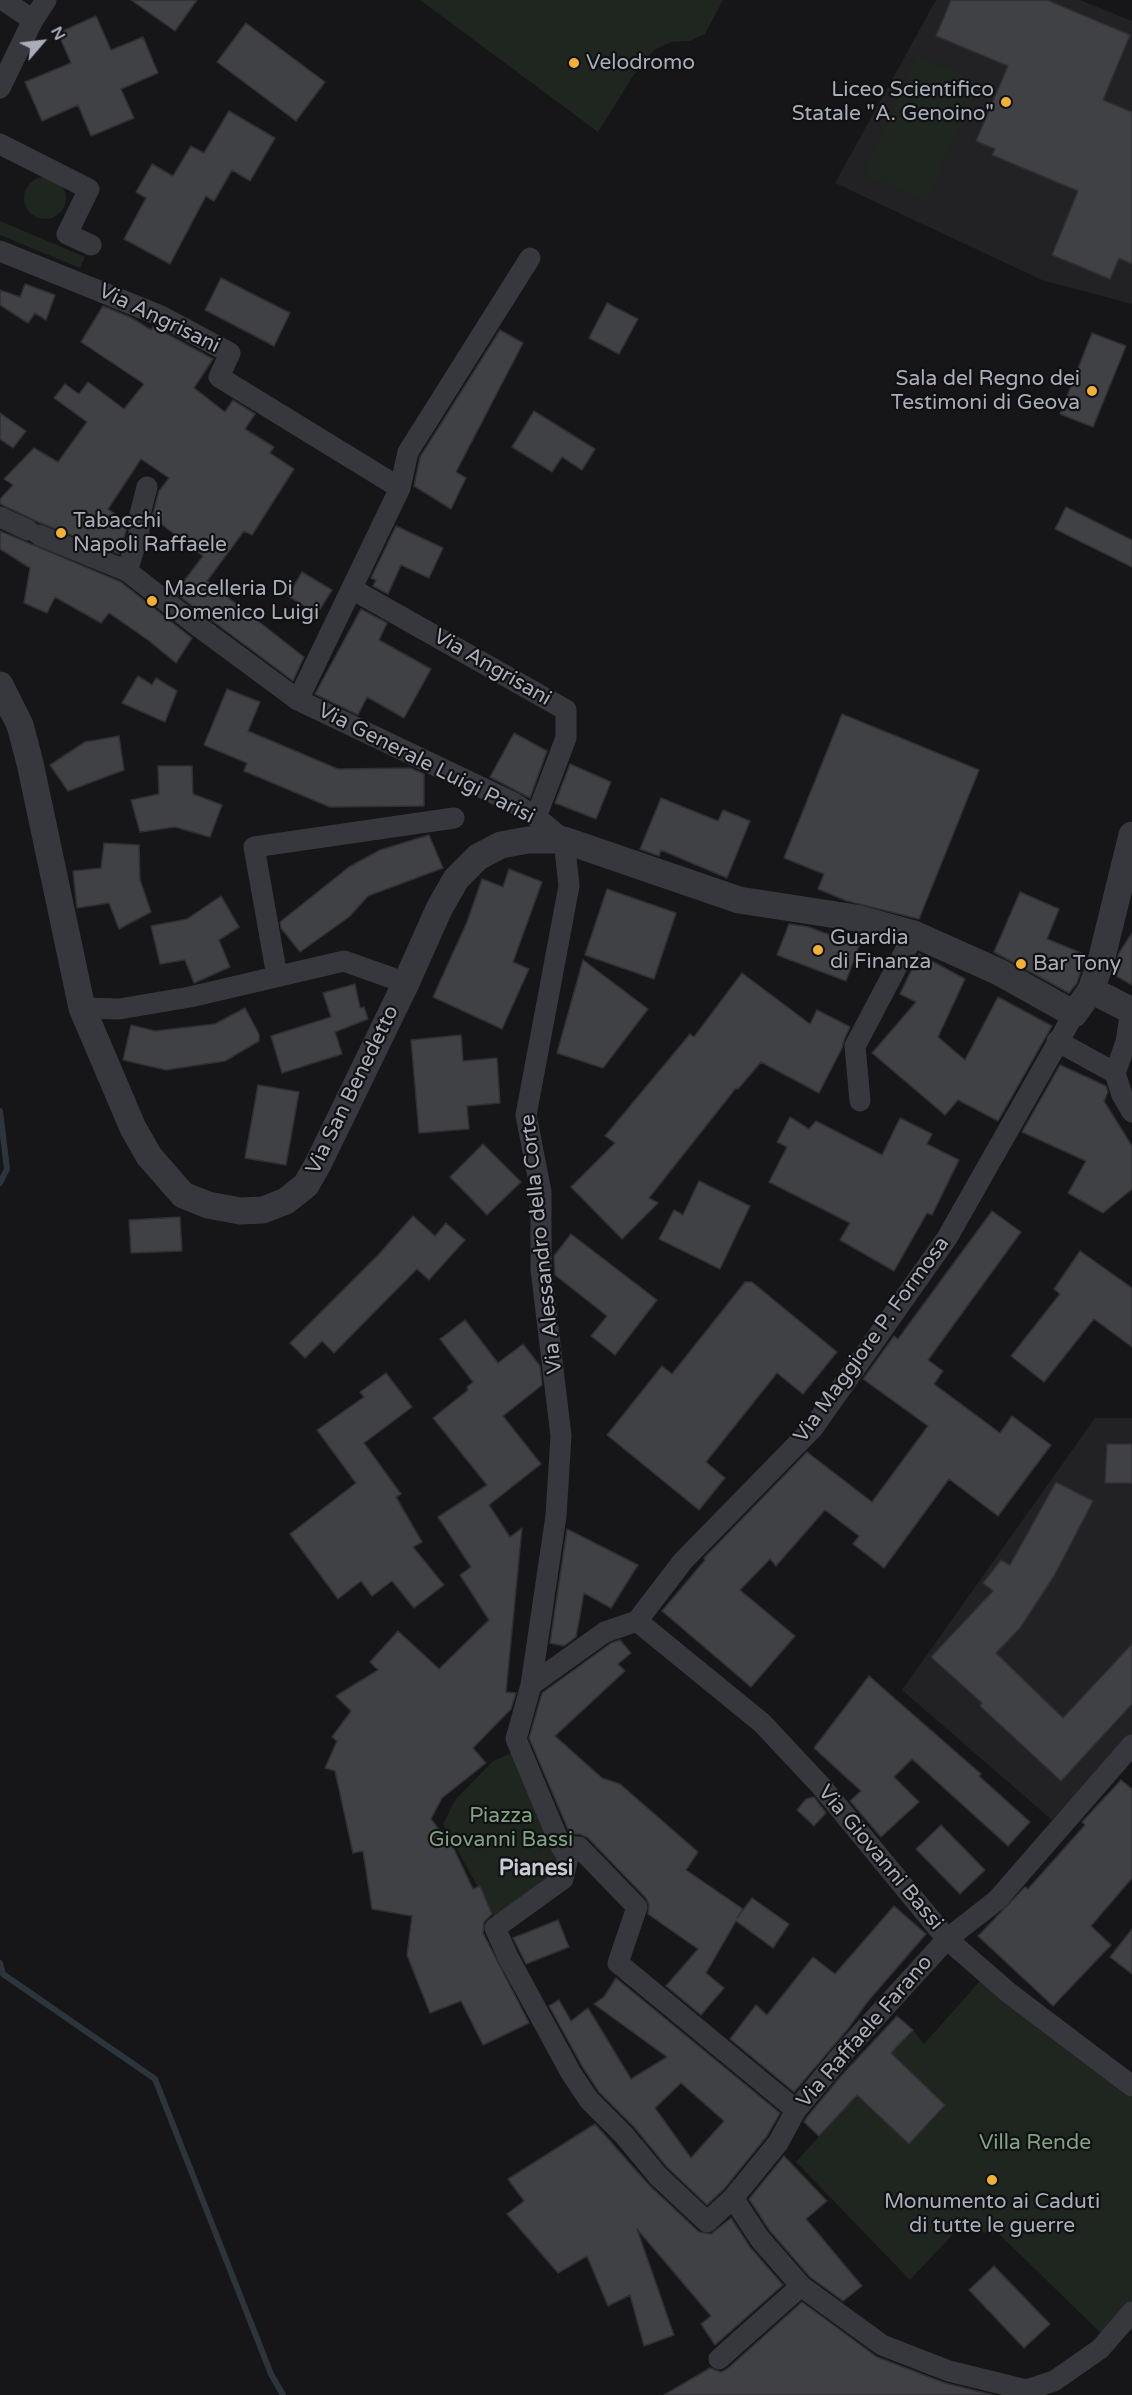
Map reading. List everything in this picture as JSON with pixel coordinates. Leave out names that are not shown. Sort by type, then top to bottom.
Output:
[{"type":"street","points":[[3,0],[33,20]]},
{"type":"street","points":[[0,88],[33,20],[46,0]]},
{"type":"street","points":[[0,144],[93,181],[67,234],[91,245]]},
{"type":"street","name":"Via Angrisani","points":[[0,251],[161,316],[230,353],[219,377],[400,488]]},
{"type":"street","points":[[298,700],[400,488],[408,452],[530,258]]},
{"type":"street","points":[[127,571],[139,533],[139,518],[147,487]]},
{"type":"street","name":"Via Generale Luigi Parisi","points":[[0,517],[127,571],[298,700],[459,775],[536,817],[564,840],[740,900],[856,918],[914,934],[999,972],[1074,1014]]},
{"type":"street","name":"Via Angrisani","points":[[352,589],[566,710],[566,738],[536,817]]},
{"type":"street","name":"Via San Benedetto","points":[[0,685],[20,725],[30,764],[82,1008],[134,1128],[149,1156],[183,1195],[208,1205],[240,1211],[263,1210],[286,1202],[306,1185],[406,983],[439,909],[456,879],[478,857],[501,845],[528,840],[564,840]]},
{"type":"street","points":[[277,976],[254,847],[454,818]]},
{"type":"street","points":[[1074,1014],[1091,990],[1101,961],[1132,835]]},
{"type":"street","name":"Via Alessandro della Corte","points":[[561,1846],[516,1739],[531,1685],[556,1516],[561,1436],[541,1269],[541,1192],[526,1115],[569,886],[564,840]]},
{"type":"street","points":[[860,1101],[855,1046],[914,934]]},
{"type":"street","points":[[82,1008],[119,1009],[190,997],[344,961],[406,983]]},
{"type":"street","points":[[1091,990],[1131,1010],[1126,1042],[1115,1073],[1122,1095],[1132,1112]]},
{"type":"street","name":"Via Maggiore P. Formosa","points":[[637,1621],[683,1561],[813,1428],[947,1238],[1074,1014]]},
{"type":"street","points":[[1057,1041],[1115,1073]]},
{"type":"street","points":[[531,1685],[605,1632],[637,1621]]},
{"type":"street","name":"Via Giovanni Bassi","points":[[637,1621],[762,1723],[821,1786],[947,1939],[1009,1992],[1132,2086]]},
{"type":"street","name":"Via Raffaele Farano","points":[[561,1846],[568,1858],[563,1879],[495,1928],[508,1957],[589,2100],[624,2135],[658,2176],[706,2222],[733,2198],[778,2143],[796,2110],[845,2051],[947,1939],[997,1900],[1132,1745]]},
{"type":"street","points":[[561,1846],[579,1847],[637,1907],[618,1964],[796,2110]]},
{"type":"street","points":[[733,2198],[760,2239],[801,2286],[882,2345],[949,2371],[1028,2393],[1054,2381],[1100,2349],[1132,2312]]},
{"type":"street","points":[[719,2359],[801,2286]]},
{"type":"shaded area","name":"Liceo Scientifico Statale \"A. Genoino\"","points":[[936,0],[1080,0],[1132,21],[1132,304],[1042,280],[835,183]]},
{"type":"shaded area","points":[[1095,1418],[1132,1418],[1132,1736],[1052,1820],[902,1690]]},
{"type":"green space","name":"Velodromo","points":[[420,0],[723,0],[705,34],[690,41],[671,42],[654,50],[633,76],[598,132]]},
{"type":"green space","points":[[917,55],[979,83],[926,202],[864,174]]},
{"type":"green space","points":[[45,177],[60,183],[66,198],[60,213],[45,219],[30,213],[24,198],[30,183]]},
{"type":"green space","points":[[0,221],[85,257],[80,268],[0,235]]},
{"type":"green space","name":"Piazza Giovanni Bassi","points":[[514,1752],[551,1822],[562,1878],[499,1925],[443,1824],[456,1799],[493,1761]]},
{"type":"green space","name":"Villa Rende","points":[[987,1973],[1132,2086],[1132,2312],[1108,2340],[999,2234],[957,2230],[910,2280],[796,2162],[857,2095],[909,2144],[945,2105],[891,2053],[913,2030],[924,2044]]},
{"type":"building","points":[[131,0],[197,0],[175,31]]},
{"type":"building","points":[[951,0],[1047,0],[1130,35],[1103,100],[1132,112],[1132,264],[1119,258],[1110,279],[1052,255],[1078,191],[992,155],[995,149],[976,141],[1008,66],[936,36]]},
{"type":"building","points":[[96,16],[111,50],[143,37],[158,73],[121,89],[134,118],[91,136],[78,105],[42,121],[25,82],[71,63],[58,33]]},
{"type":"building","points":[[246,23],[325,82],[296,121],[217,62]]},
{"type":"building","points":[[229,111],[275,138],[250,181],[232,170],[214,201],[206,196],[170,264],[124,239],[146,198],[136,192],[152,164],[173,176],[191,146],[204,153]]},
{"type":"building","points":[[221,278],[290,313],[274,346],[205,310]]},
{"type":"building","points":[[25,284],[55,295],[46,320],[35,313],[28,323],[0,305],[0,290],[20,297]]},
{"type":"building","points":[[607,303],[638,319],[619,354],[589,338]]},
{"type":"building","points":[[103,306],[132,318],[151,330],[153,327],[156,328],[213,359],[194,388],[225,412],[233,400],[255,414],[245,429],[274,447],[270,453],[294,469],[252,535],[244,531],[207,581],[304,657],[293,681],[175,593],[203,556],[152,517],[159,491],[169,478],[141,459],[108,509],[126,522],[126,531],[119,554],[38,522],[0,504],[0,499],[13,485],[4,479],[34,448],[58,462],[87,422],[54,398],[65,384],[79,394],[88,382],[124,409],[144,384],[81,342]]},
{"type":"building","points":[[500,330],[523,343],[456,472],[466,478],[451,509],[414,486],[420,457]]},
{"type":"building","points":[[1092,333],[1126,346],[1093,427],[1060,414]]},
{"type":"building","points":[[534,411],[595,449],[582,470],[562,457],[552,472],[512,447]]},
{"type":"building","points":[[0,413],[26,431],[13,448],[0,439]]},
{"type":"building","points":[[1066,507],[1132,540],[1132,567],[1055,529]]},
{"type":"building","points":[[396,526],[443,548],[429,578],[401,565],[388,594],[373,586],[376,580],[371,578]]},
{"type":"building","points":[[0,531],[121,582],[192,638],[176,663],[109,613],[101,623],[55,597],[47,613],[24,603],[30,568],[0,549]]},
{"type":"building","points":[[302,572],[332,590],[317,614],[288,596]]},
{"type":"building","points":[[361,609],[387,623],[379,640],[431,669],[404,718],[367,697],[358,715],[315,694]]},
{"type":"building","points":[[138,676],[152,685],[156,678],[177,691],[165,722],[122,703]]},
{"type":"building","points":[[227,689],[260,702],[248,731],[338,769],[410,768],[424,774],[424,806],[330,807],[244,771],[247,763],[204,745]]},
{"type":"building","points":[[842,714],[979,770],[919,919],[847,901],[818,889],[824,874],[784,858]]},
{"type":"building","points":[[514,733],[547,751],[530,798],[490,777]]},
{"type":"building","points":[[119,736],[124,770],[68,791],[50,765],[85,742]]},
{"type":"building","points":[[570,764],[611,782],[596,819],[555,803]]},
{"type":"building","points":[[158,766],[192,766],[193,794],[222,805],[210,837],[175,827],[140,832],[131,800],[159,794]]},
{"type":"building","points":[[661,798],[718,821],[723,810],[750,821],[727,878],[661,850],[659,856],[640,849]]},
{"type":"building","points":[[429,835],[443,868],[368,896],[349,917],[300,952],[281,928],[280,922],[349,867],[380,850]]},
{"type":"building","points":[[104,843],[139,845],[140,880],[151,912],[119,929],[109,903],[77,908],[73,871],[101,868]]},
{"type":"building","points":[[509,869],[542,882],[513,962],[529,969],[502,1029],[433,997],[467,922],[482,879],[503,887]]},
{"type":"building","points":[[607,889],[676,913],[654,979],[585,955]]},
{"type":"building","points":[[1020,892],[1059,909],[1047,939],[1086,955],[1077,983],[1069,993],[994,952]]},
{"type":"building","points":[[221,896],[239,927],[219,940],[230,967],[194,983],[185,960],[160,964],[151,926],[187,919]]},
{"type":"building","name":"Guardia di Finanza","points":[[789,924],[809,927],[859,946],[846,981],[777,955]]},
{"type":"building","points":[[1132,933],[1132,985],[1113,974],[1119,953]]},
{"type":"building","points":[[919,954],[965,979],[938,1037],[965,1060],[998,997],[1052,1026],[998,1121],[958,1100],[945,1115],[872,1053],[916,1002],[900,994]]},
{"type":"building","points":[[583,960],[648,1009],[603,1068],[557,1053]]},
{"type":"building","points":[[742,973],[810,1024],[817,1010],[850,1027],[842,1048],[819,1093],[761,1062],[738,1089],[736,1088],[649,1198],[658,1203],[622,1239],[571,1187],[615,1143],[605,1136],[690,1034],[694,1037]]},
{"type":"building","points":[[355,984],[360,1008],[364,1007],[368,1019],[335,1032],[342,1054],[282,1073],[271,1036],[331,1017],[323,993]]},
{"type":"building","points":[[245,1008],[259,1034],[259,1041],[225,1061],[166,1070],[123,1060],[131,1025],[155,1031],[215,1024]]},
{"type":"building","points":[[461,1035],[463,1061],[497,1058],[500,1103],[467,1106],[469,1129],[419,1133],[411,1040]]},
{"type":"building","points":[[1060,1065],[1106,1086],[1108,1092],[1104,1101],[1132,1146],[1132,1189],[1103,1213],[1068,1193],[1086,1161],[1022,1132]]},
{"type":"building","points":[[258,1085],[299,1092],[286,1165],[245,1158]]},
{"type":"building","points":[[790,1117],[809,1129],[816,1121],[882,1155],[900,1118],[932,1134],[927,1144],[959,1160],[932,1215],[927,1213],[894,1271],[840,1240],[850,1223],[769,1182],[787,1147],[777,1142]]},
{"type":"building","points":[[483,1144],[521,1182],[487,1215],[450,1177]]},
{"type":"building","points":[[699,1181],[750,1206],[720,1269],[659,1239],[674,1210],[683,1215]]},
{"type":"building","points":[[992,1211],[1021,1232],[928,1360],[943,1371],[934,1384],[1000,1433],[1012,1416],[1051,1445],[998,1516],[949,1479],[884,1568],[853,1544],[859,1536],[825,1510],[776,1566],[770,1559],[740,1590],[795,1636],[751,1687],[662,1611],[705,1560],[704,1558],[807,1452],[872,1502],[928,1426],[863,1379],[894,1336],[898,1339]]},
{"type":"building","points":[[413,1216],[435,1236],[446,1223],[465,1240],[429,1280],[417,1269],[334,1353],[322,1341],[305,1358],[290,1343],[378,1255]]},
{"type":"building","points":[[180,1217],[182,1251],[131,1253],[129,1220]]},
{"type":"building","points":[[571,1234],[657,1300],[615,1355],[591,1336],[607,1316],[555,1275],[554,1256]]},
{"type":"building","points":[[1080,1251],[1132,1288],[1132,1347],[1094,1319],[1044,1382],[1011,1356],[1060,1294],[1054,1289]]},
{"type":"building","points":[[745,1282],[752,1282],[837,1352],[803,1394],[777,1373],[706,1462],[725,1478],[699,1510],[607,1435],[662,1366],[672,1374]]},
{"type":"building","points":[[465,1320],[498,1363],[523,1344],[540,1366],[542,1385],[503,1416],[541,1464],[489,1505],[510,1537],[522,1528],[506,1692],[516,1693],[511,1709],[473,1748],[486,1763],[442,1798],[431,1819],[454,1849],[473,1889],[480,1886],[492,1914],[484,1922],[483,1933],[529,2023],[483,2045],[461,2001],[430,2013],[407,1955],[412,1916],[372,1909],[363,1851],[353,1853],[335,1771],[325,1768],[337,1741],[332,1737],[351,1711],[336,1696],[378,1670],[370,1662],[398,1631],[439,1669],[489,1620],[460,1575],[471,1567],[438,1517],[487,1485],[433,1418],[468,1390],[467,1387],[473,1382],[440,1339]]},
{"type":"building","points":[[386,1373],[412,1407],[364,1443],[401,1494],[396,1497],[422,1542],[413,1547],[444,1585],[414,1608],[392,1581],[372,1596],[361,1581],[338,1599],[290,1534],[356,1483],[317,1430],[364,1397],[360,1392]]},
{"type":"building","points":[[1107,1444],[1132,1444],[1132,1483],[1105,1483]]},
{"type":"building","points":[[1056,1482],[1093,1501],[1054,1576],[1020,1628],[996,1653],[1063,1718],[1132,1644],[1132,1704],[1061,1781],[980,1706],[982,1703],[931,1657],[993,1591],[983,1583],[1001,1560],[1010,1565]]},
{"type":"building","points":[[567,1529],[638,1565],[611,1608],[584,1593],[576,1637],[564,1646],[550,1643]]},
{"type":"building","points":[[620,1640],[631,1653],[618,1664],[625,1671],[555,1736],[602,1778],[620,1784],[698,1852],[686,1870],[743,1909],[737,1918],[752,1898],[789,1924],[773,1948],[736,1921],[706,1973],[724,1988],[701,2015],[666,1986],[698,1949],[648,1914],[649,1905],[646,1898],[588,1838],[580,1834],[570,1834],[529,1738],[542,1693],[611,1643]]},
{"type":"building","points":[[869,1676],[981,1774],[979,1776],[1030,1822],[1008,1846],[912,1759],[894,1777],[919,1802],[881,1837],[850,1801],[861,1791],[814,1748]]},
{"type":"building","points":[[1121,1780],[1132,1789],[1132,1878],[1091,1926],[1111,1945],[1053,2006],[978,1936],[1025,1887],[1028,1889],[1085,1825],[1082,1822]]},
{"type":"building","points":[[814,1797],[826,1813],[814,1826],[797,1810],[806,1799]]},
{"type":"building","points":[[941,1825],[985,1870],[960,1894],[916,1849]]},
{"type":"building","points":[[894,1906],[926,1934],[794,2092],[730,2039],[756,2005],[767,2015],[813,1957],[835,1974]]},
{"type":"building","points":[[558,1920],[569,1947],[526,1964],[513,1938]]},
{"type":"building","points":[[1132,1929],[1132,1974],[1110,1957]]},
{"type":"building","points":[[616,1978],[780,2113],[767,2136],[724,2189],[707,2205],[667,2167],[634,2127],[599,2092],[549,2006],[559,2000],[571,2021],[588,2008],[631,2079],[667,2057],[594,2004],[604,1997]],"holes":[[[681,2083],[724,2121],[691,2158],[655,2108]]]},
{"type":"building","points":[[897,2016],[913,2030],[891,2053],[945,2105],[909,2144],[857,2095],[819,2136],[804,2122],[807,2117],[841,2076]]},
{"type":"building","points":[[595,2124],[649,2185],[699,2232],[711,2234],[731,2218],[750,2247],[783,2285],[715,2345],[701,2324],[711,2316],[637,2229],[674,2335],[644,2346],[630,2295],[608,2306],[587,2256],[558,2273],[507,2214],[524,2201],[508,2179]]},
{"type":"building","points":[[784,2156],[827,2201],[806,2219],[862,2286],[843,2301],[810,2277],[770,2231],[749,2199]]},
{"type":"building","points":[[994,2266],[1050,2324],[1024,2348],[969,2290]]},
{"type":"building","points":[[802,2302],[877,2357],[945,2383],[993,2395],[664,2395],[710,2368],[721,2372],[727,2369]]},
{"type":"waterway","points":[[0,1111],[7,1169],[0,1183]]},
{"type":"waterway","points":[[0,1963],[3,1974],[155,2079],[271,2374],[283,2395]]},
{"type":"place","name":"Velodromo","points":[[574,63]]},
{"type":"place","name":"Liceo Scientifico Statale \"A. Genoino\"","points":[[1006,102]]},
{"type":"place","name":"Sala del Regno dei Testimoni di Geova","points":[[1092,391]]},
{"type":"place","name":"Tabacchi Napoli Raffaele","points":[[61,533]]},
{"type":"place","name":"Macelleria Di Domenico Luigi","points":[[152,601]]},
{"type":"place","name":"Guardia di Finanza","points":[[818,950]]},
{"type":"place","name":"Bar Tony","points":[[1021,964]]},
{"type":"place","name":"Monumento ai Caduti di tutte le guerre","points":[[992,2180]]},
{"type":"district","name":"Pianesi","points":[[536,1869]]}]
